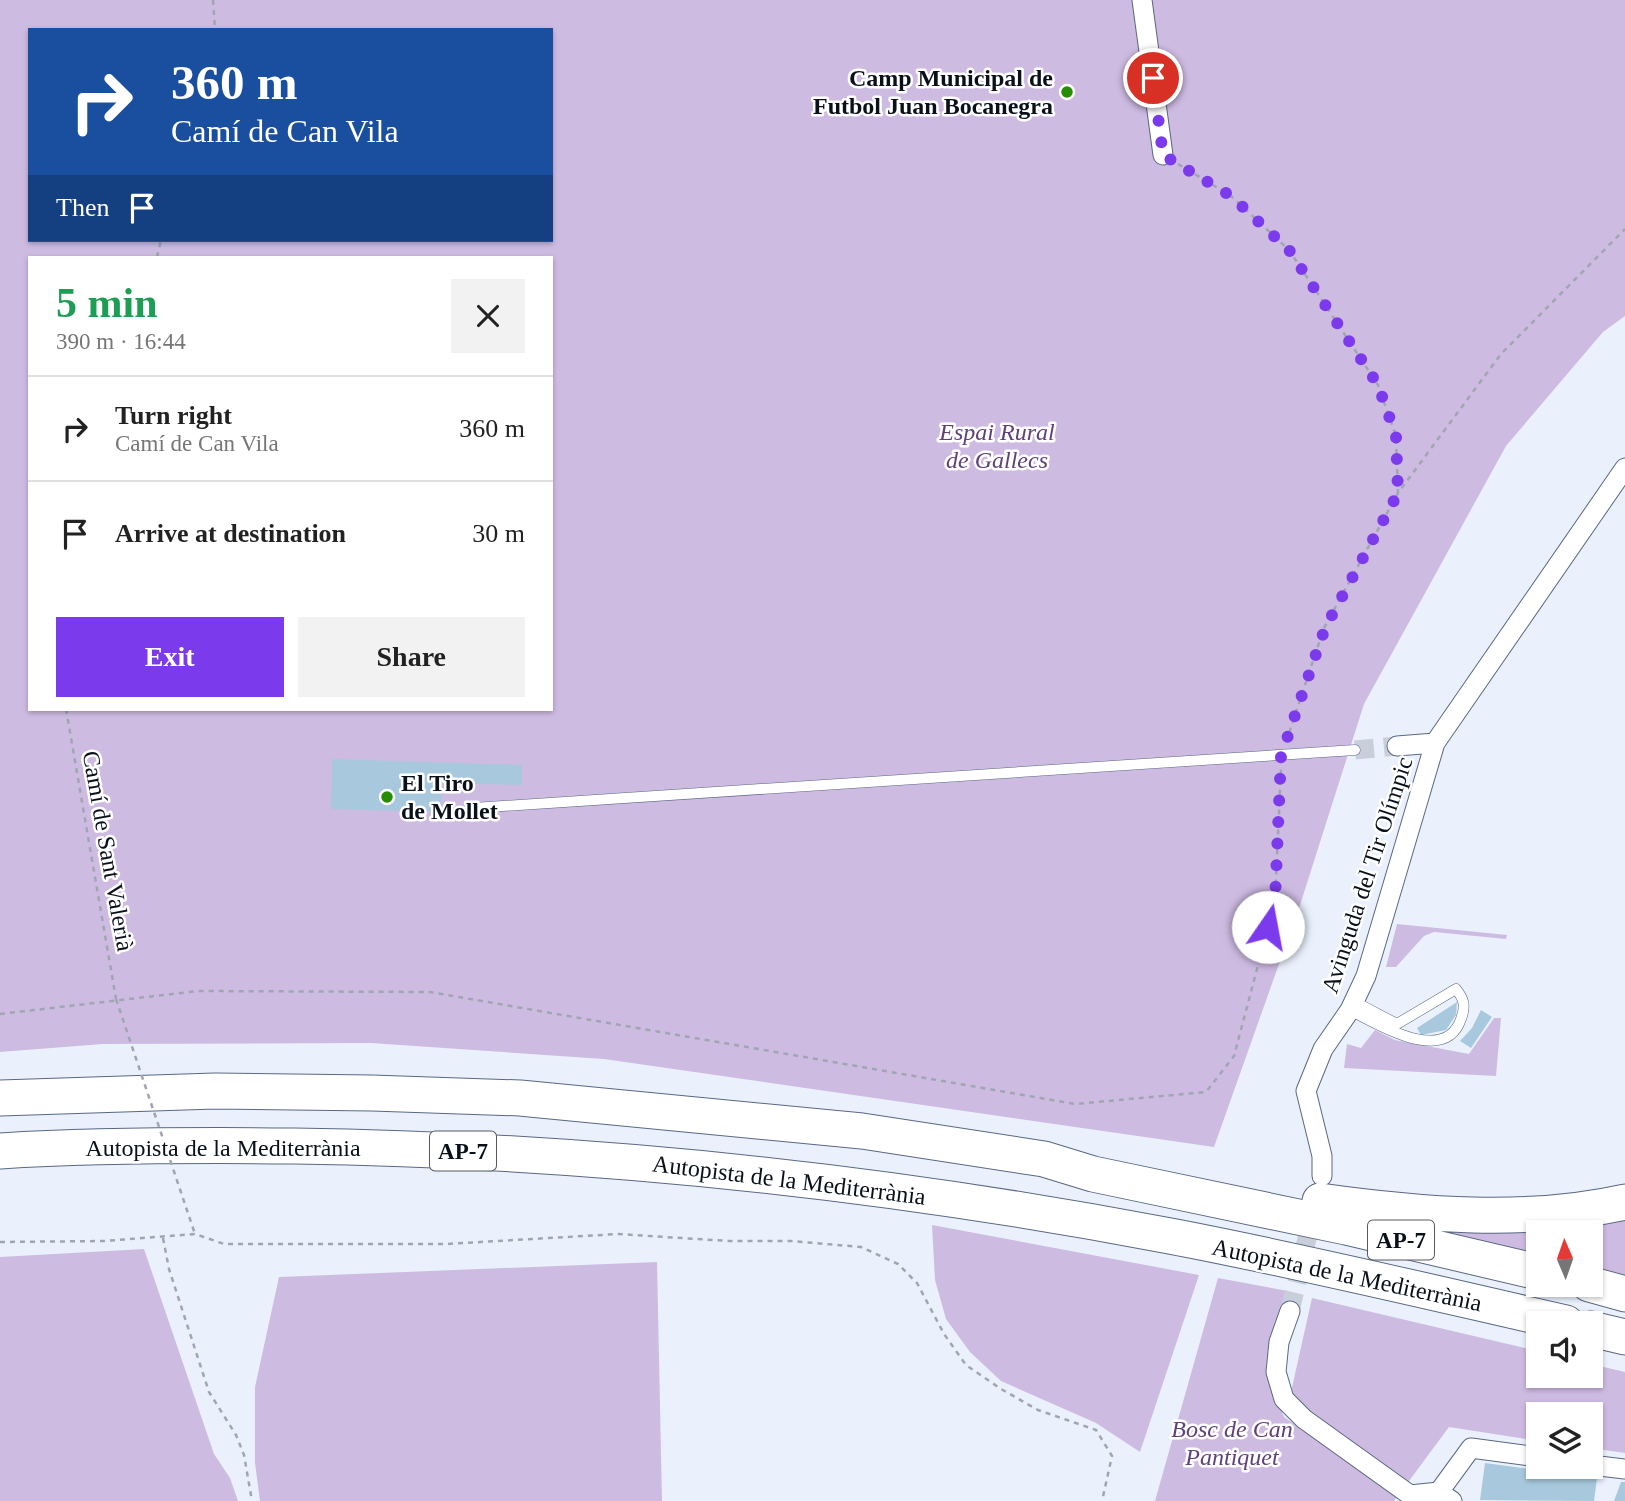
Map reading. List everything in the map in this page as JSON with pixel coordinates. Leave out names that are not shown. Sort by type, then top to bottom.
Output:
[{"type":"highway","name":"Autopista de la Mediterrània","points":[[0,1098],[172,1091],[303,1091],[520,1098],[862,1131],[1044,1159],[1093,1174],[1188,1186],[1264,1201],[1526,1269]]},
{"type":"highway","name":"Autopista de la Mediterrània","points":[[0,1151],[156,1145],[390,1148],[582,1157],[869,1188],[1174,1237],[1526,1314]]},
{"type":"highway","points":[[1264,1201],[1475,1214],[1560,1212],[1625,1202]]},
{"type":"highway","points":[[1297,1263],[1348,1286],[1526,1329]]},
{"type":"highway","points":[[1603,1288],[1625,1293]]},
{"type":"highway","points":[[1603,1331],[1625,1336]]},
{"type":"highway","points":[[1603,1347],[1625,1352]]},
{"type":"street","points":[[1142,0],[1163,155]]},
{"type":"street","name":"Avinguda del Tir Olímpic","points":[[1322,1176],[1322,1156],[1306,1091],[1323,1049],[1352,1006],[1366,976],[1435,743],[1625,468]]},
{"type":"street","name":"Avinguda del Tir Olímpic","points":[[1397,746],[1435,743]]},
{"type":"street","points":[[1290,1311],[1279,1342],[1276,1372],[1284,1399],[1304,1419],[1410,1495],[1441,1498],[1471,1448],[1526,1455]]},
{"type":"street","points":[[1603,1466],[1625,1469]]},
{"type":"lane","points":[[474,808],[1355,750]]},
{"type":"lane","points":[[1455,989],[1464,998],[1464,1011],[1459,1027],[1432,1041],[1392,1033],[1352,1006],[1396,1024],[1455,989]]},
{"type":"path","points":[[213,0],[215,28]]},
{"type":"path","points":[[1163,155],[1231,196],[1289,250],[1378,385],[1396,436],[1398,493]]},
{"type":"path","points":[[0,1014],[198,991],[430,992],[1075,1104],[1206,1092],[1234,1056],[1275,901],[1281,756],[1325,628],[1398,493],[1501,354],[1625,229]]},
{"type":"path","name":"Camí de Sant Valerià","points":[[66,711],[116,999],[195,1234]]},
{"type":"path","points":[[0,1242],[163,1238],[195,1234],[224,1244],[446,1244],[618,1234],[729,1241],[791,1241],[861,1247],[898,1264],[917,1283],[944,1334],[967,1365],[1000,1389],[1038,1410],[1096,1430],[1112,1456],[1102,1501]]},
{"type":"path","points":[[163,1238],[169,1269],[209,1392],[236,1435],[244,1455],[252,1501]]},
{"type":"green space","name":"Espai Rural de Gallecs","points":[[0,0],[1625,0],[1625,316],[1603,332],[1506,446],[1364,704],[1301,902],[1214,1147],[604,1059],[371,1043],[103,1044],[0,1052]]},
{"type":"green space","points":[[1397,924],[1507,935],[1506,939],[1434,932],[1424,936],[1396,967],[1386,967]]},
{"type":"green space","points":[[1494,1018],[1501,1018],[1496,1076],[1344,1068],[1347,1044],[1361,1048],[1375,1030],[1395,1040],[1469,1054]]},
{"type":"green space","points":[[1625,1210],[1625,1277],[1603,1271],[1603,1220],[1526,1220],[1526,1253],[1380,1216]]},
{"type":"green space","points":[[932,1225],[1199,1275],[1140,1452],[1096,1423],[1001,1381],[970,1352],[946,1319],[935,1280]]},
{"type":"green space","points":[[144,1249],[214,1454],[230,1478],[238,1501],[0,1501],[0,1257]]},
{"type":"green space","points":[[657,1262],[662,1501],[260,1501],[255,1463],[255,1387],[279,1277]]},
{"type":"green space","name":"Bosc de Can Pantiquet","points":[[1218,1278],[1288,1291],[1269,1383],[1284,1417],[1397,1497],[1394,1501],[1155,1501]]},
{"type":"green space","points":[[1312,1298],[1526,1348],[1526,1388],[1603,1388],[1603,1367],[1625,1372],[1625,1453],[1603,1450],[1603,1402],[1526,1402],[1526,1439],[1449,1427],[1406,1485],[1299,1406],[1291,1392]]},
{"type":"building","name":"El Tiro de Mollet","points":[[332,759],[522,765],[522,785],[442,783],[441,812],[331,809]]},
{"type":"building","points":[[1457,1002],[1456,1015],[1446,1030],[1421,1035],[1417,1028]]},
{"type":"building","points":[[1481,1010],[1492,1017],[1471,1048],[1460,1041],[1472,1028]]},
{"type":"building","points":[[1485,1463],[1526,1468],[1526,1479],[1597,1479],[1594,1501],[1480,1500]]},
{"type":"building","points":[[1621,1482],[1625,1482],[1625,1501],[1614,1501]]},
{"type":"tunnel","points":[[1355,750],[1397,746]]},
{"type":"tunnel","points":[[1290,1311],[1313,1213]]},
{"type":"place","name":"Camp Municipal de Futbol Juan Bocanegra","points":[[1067,92]]},
{"type":"place","name":"El Tiro de Mollet","points":[[387,797]]},
{"type":"route","points":[[1153,78],[1163,155],[1231,196],[1289,250],[1378,385],[1396,436],[1398,493],[1325,628],[1281,756],[1275,901],[1268,927]]}]
